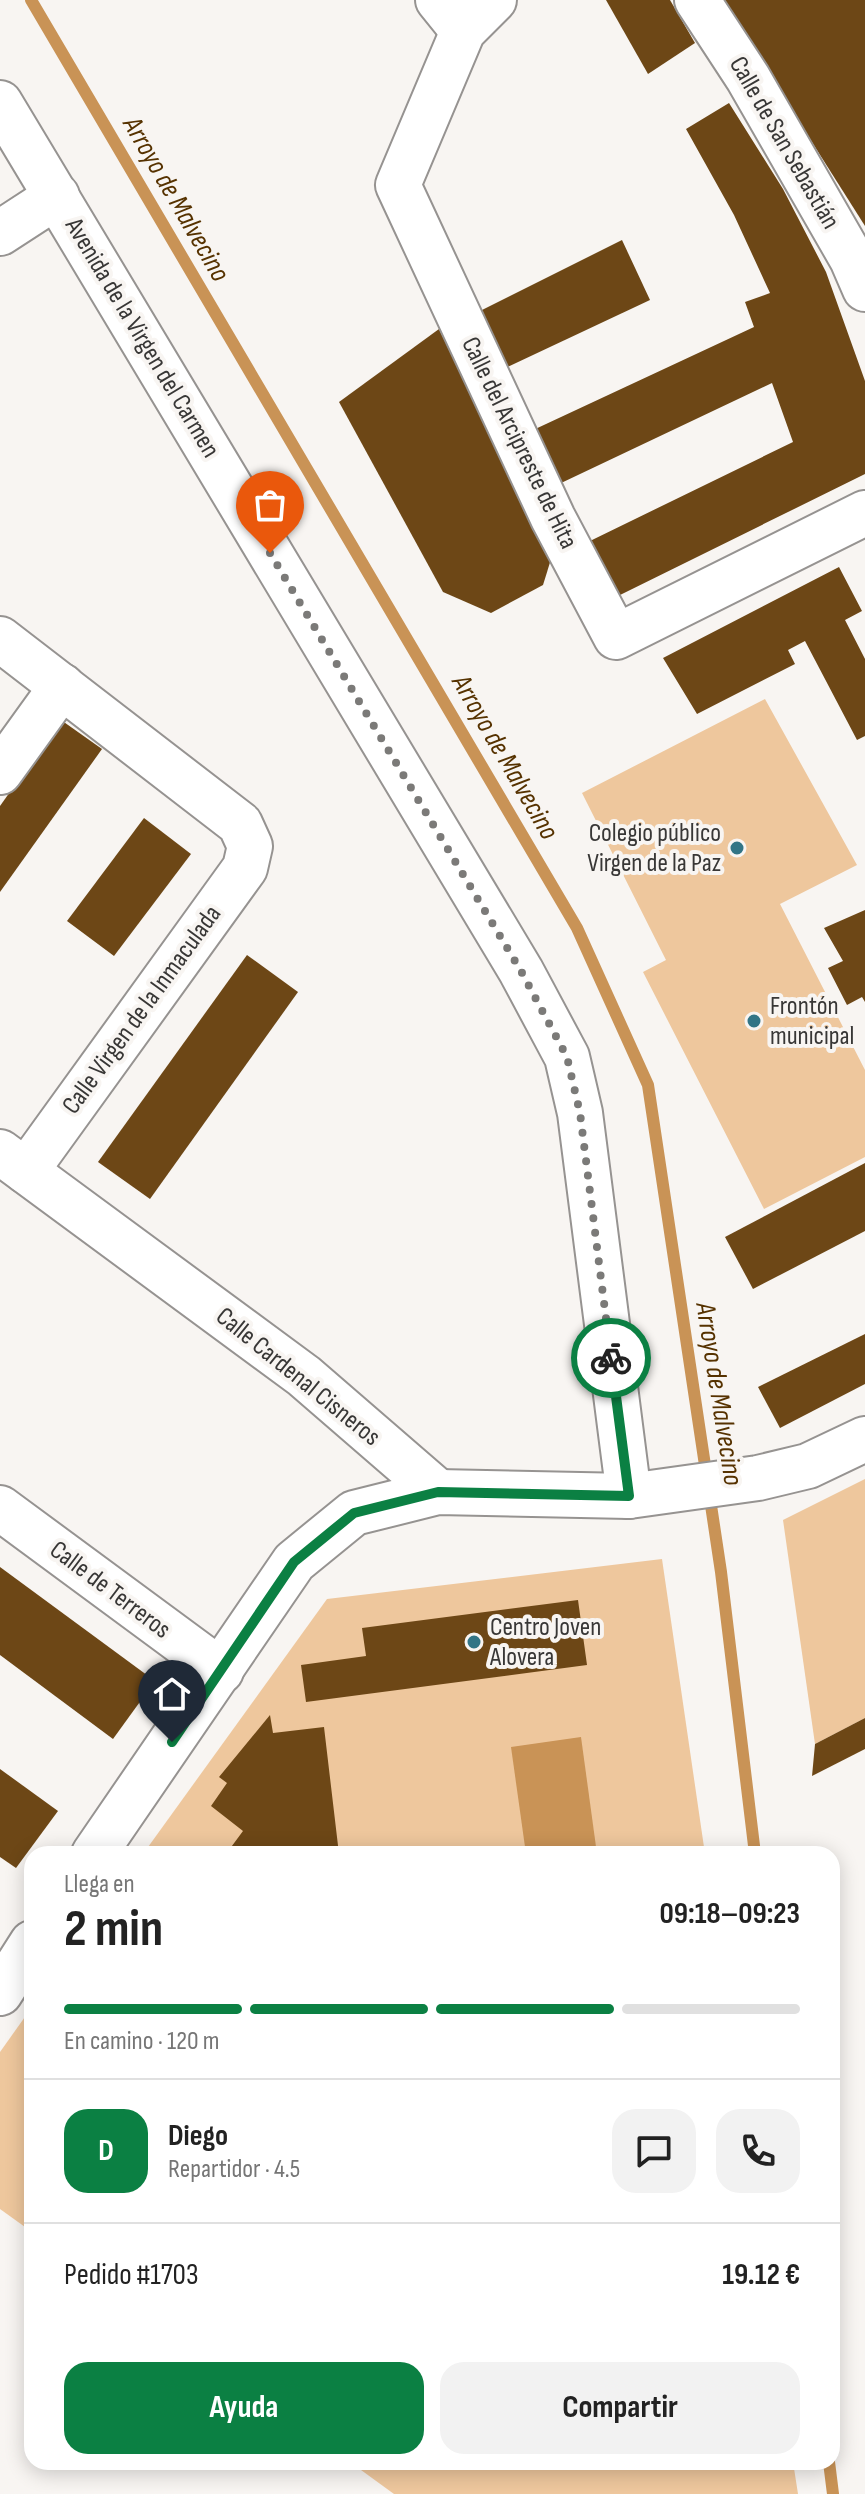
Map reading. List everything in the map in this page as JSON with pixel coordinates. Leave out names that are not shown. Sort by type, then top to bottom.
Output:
[{"type":"street","name":"Calle del Arcipreste de Hita","points":[[494,0],[451,16],[398,185],[553,518],[616,637],[865,513]]},
{"type":"street","name":"Calle de San Sebastián","points":[[697,0],[748,78],[852,259],[865,289]]},
{"type":"street","name":"Avenida de la Virgen del Carmen","points":[[0,103],[521,971],[567,1057],[580,1113],[648,1494]]},
{"type":"street","points":[[0,233],[57,196]]},
{"type":"street","points":[[0,639],[62,686],[0,772]]},
{"type":"street","name":"Calle Virgen de la Inmaculada","points":[[13,1162],[245,868],[250,846],[240,824],[62,686]]},
{"type":"street","name":"Calle Cardenal Cisneros","points":[[13,1162],[304,1376],[438,1492]]},
{"type":"street","points":[[100,1846],[294,1562],[354,1513],[438,1492],[648,1494],[758,1478],[808,1466],[865,1439]]},
{"type":"street","name":"Calle de Terreros","points":[[0,1508],[221,1671]]},
{"type":"street","points":[[0,1993],[20,1938]]},
{"type":"shaded area","points":[[765,699],[857,865],[780,904],[865,1070],[865,1157],[764,1209],[643,972],[666,960],[582,793]]},
{"type":"shaded area","points":[[865,1479],[865,1718],[815,1744],[783,1520]]},
{"type":"shaded area","points":[[662,1559],[704,1846],[149,1846],[327,1599]]},
{"type":"shaded area","points":[[581,1737],[596,1846],[525,1846],[511,1747]]},
{"type":"shaded area","points":[[24,2018],[24,2226],[0,2209],[0,2052]]},
{"type":"shaded area","points":[[361,2470],[794,2470],[798,2494],[394,2494]]},
{"type":"building","points":[[606,0],[670,0],[695,43],[648,74]]},
{"type":"building","points":[[722,0],[865,0],[865,226]]},
{"type":"building","points":[[729,103],[783,189],[826,272],[865,381],[865,474],[618,596],[590,541],[793,442],[772,383],[559,484],[531,431],[754,327],[745,302],[770,293],[734,215],[686,129]]},
{"type":"building","points":[[622,240],[650,300],[499,371],[472,315]]},
{"type":"building","points":[[439,329],[552,556],[543,585],[491,613],[443,592],[339,402]]},
{"type":"building","points":[[839,567],[862,611],[845,620],[865,659],[865,736],[857,740],[805,641],[788,650],[795,664],[697,714],[663,658]]},
{"type":"building","points":[[61,720],[102,749],[0,892],[0,806]]},
{"type":"building","points":[[144,818],[191,854],[114,956],[67,921]]},
{"type":"building","points":[[865,910],[865,1002],[862,997],[847,1005],[828,968],[843,961],[824,928]]},
{"type":"building","points":[[247,955],[298,992],[150,1199],[98,1162]]},
{"type":"building","points":[[865,1163],[865,1231],[753,1289],[725,1237]]},
{"type":"building","points":[[865,1334],[865,1384],[780,1428],[758,1387]]},
{"type":"building","points":[[0,1567],[155,1681],[113,1739],[0,1655]]},
{"type":"building","name":"Centro Joven Alovera","points":[[578,1600],[587,1665],[306,1702],[301,1665],[366,1656],[362,1628]]},
{"type":"building","points":[[270,1715],[273,1733],[324,1727],[338,1846],[232,1846],[243,1831],[211,1806],[227,1783],[219,1777]]},
{"type":"building","points":[[865,1718],[865,1749],[812,1776],[815,1744]]},
{"type":"building","points":[[0,1769],[58,1811],[32,1846],[24,1846],[24,1857],[16,1868],[0,1857]]},
{"type":"waterway","name":"Arroyo de Malvecino","points":[[31,0],[577,928],[648,1085],[721,1572],[754,1846]]},
{"type":"waterway","name":"Arroyo de Malvecino","points":[[830,2470],[833,2494]]},
{"type":"way so far","points":[[270,553],[521,971],[567,1057],[580,1113],[611,1358]]},
{"type":"place","name":"Colegio público Virgen de la Paz","points":[[737,848]]},
{"type":"place","name":"Frontón municipal","points":[[754,1021]]},
{"type":"place","name":"Centro Joven Alovera","points":[[474,1642]]},
{"type":"route","points":[[172,1742],[294,1562],[354,1513],[438,1492],[629,1496],[611,1358]]}]
